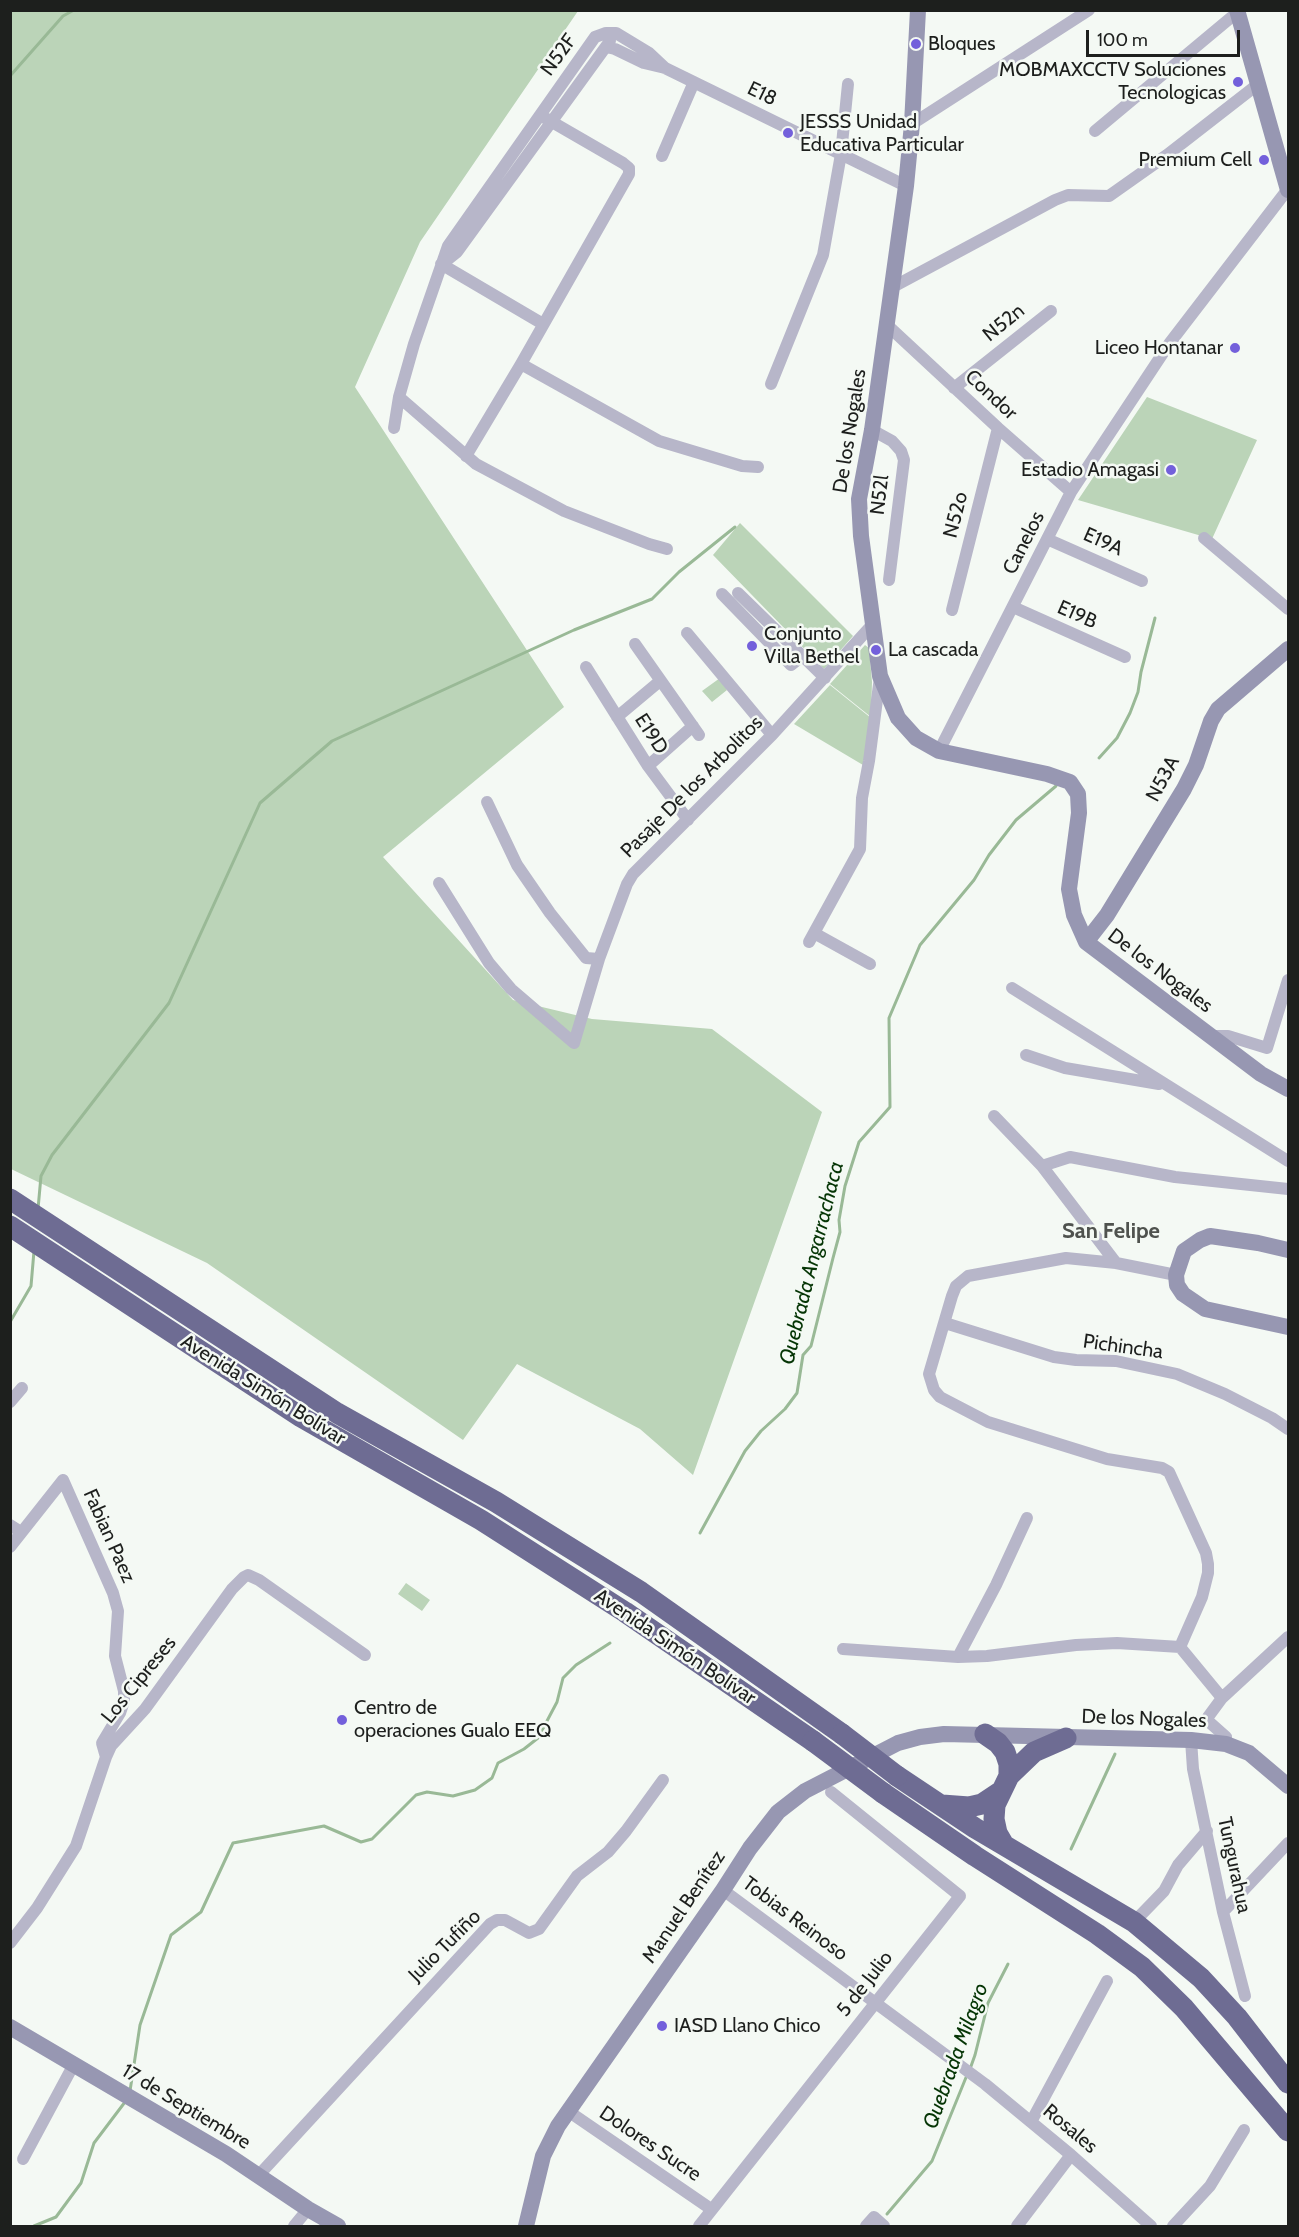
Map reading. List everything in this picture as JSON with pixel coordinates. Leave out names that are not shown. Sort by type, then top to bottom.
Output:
[{"type":"highway","name":"Avenida Simón Bolívar","points":[[10,1199],[337,1413],[496,1502],[641,1592],[940,1805],[1134,1922],[1201,1978],[1237,2017],[1288,2083]]},
{"type":"highway","name":"Avenida Simón Bolívar","points":[[19,1231],[301,1417],[481,1520],[625,1612],[975,1856],[1097,1934],[1142,1967],[1184,2008],[1288,2131]]},
{"type":"highway","points":[[985,1734],[998,1743],[1005,1752],[1009,1764],[995,1805],[994,1819],[997,1833],[1004,1845]]},
{"type":"highway","points":[[940,1805],[969,1807],[982,1804],[1034,1752],[1066,1738]]},
{"type":"street","name":"De los Nogales","points":[[918,10],[906,186],[872,430],[859,499],[861,536],[880,676],[902,724],[916,738],[939,751],[1047,774],[1070,782],[1078,795],[1079,813],[1069,889],[1074,915],[1086,942],[1261,1074],[1288,1089]]},
{"type":"street","points":[[912,124],[1089,10]]},
{"type":"street","points":[[1095,131],[1238,11],[1288,189]]},
{"type":"street","name":"N52F","points":[[545,118],[595,37],[606,33],[616,33]]},
{"type":"street","points":[[606,47],[616,33],[649,53],[665,68]]},
{"type":"street","name":"N52F","points":[[394,428],[399,396],[414,344],[448,246],[545,118],[606,47],[615,48],[644,63],[665,68]]},
{"type":"street","name":"E18","points":[[665,68],[906,186]]},
{"type":"street","points":[[662,156],[694,82]]},
{"type":"street","points":[[771,384],[823,255],[841,154],[848,84]]},
{"type":"street","points":[[891,288],[1055,200],[1068,195],[1109,196],[1167,155],[1257,85]]},
{"type":"street","points":[[466,456],[629,174],[629,168],[623,163],[545,118]]},
{"type":"street","name":"Canelos","points":[[939,751],[1071,492],[1169,344],[1288,189]]},
{"type":"street","points":[[441,264],[543,324]]},
{"type":"street","name":"N52n","points":[[954,388],[1051,311]]},
{"type":"street","name":"Condor","points":[[886,324],[1071,492]]},
{"type":"street","points":[[521,364],[659,441],[732,463],[758,467]]},
{"type":"street","points":[[399,396],[466,456],[525,492],[564,511],[667,549]]},
{"type":"street","name":"N52o","points":[[952,610],[998,428]]},
{"type":"street","name":"N52l","points":[[872,430],[892,441],[901,451],[904,460],[889,580]]},
{"type":"street","points":[[1204,538],[1288,609]]},
{"type":"street","name":"E19A","points":[[1047,539],[1142,581]]},
{"type":"street","points":[[738,593],[825,678]]},
{"type":"street","points":[[722,594],[790,665],[801,657]]},
{"type":"street","name":"E19B","points":[[1012,607],[1125,657]]},
{"type":"street","name":"Pasaje De los Arbolitos","points":[[439,883],[489,963],[510,989],[573,1043],[599,959],[627,884],[633,874],[772,735],[872,625]]},
{"type":"street","points":[[687,633],[772,735]]},
{"type":"street","points":[[634,644],[696,731],[648,766]]},
{"type":"street","name":"N53A","points":[[1086,942],[1107,915],[1184,789],[1218,709],[1288,650]]},
{"type":"street","name":"E19D","points":[[586,667],[648,766],[688,820]]},
{"type":"street","points":[[870,964],[811,937],[861,849],[862,798],[880,676]]},
{"type":"street","points":[[617,717],[660,681]]},
{"type":"street","points":[[487,802],[517,864],[550,913],[586,958],[599,959]]},
{"type":"street","points":[[1212,1036],[1228,1036],[1267,1048],[1288,980]]},
{"type":"street","points":[[1012,988],[1288,1161]]},
{"type":"street","points":[[1026,1055],[1065,1068],[1167,1085]]},
{"type":"street","points":[[994,1116],[1042,1166],[1116,1263]]},
{"type":"street","points":[[1042,1166],[1070,1157],[1175,1177],[1288,1189]]},
{"type":"street","points":[[1288,1250],[1210,1236],[1184,1251],[1176,1275],[1177,1284],[1183,1294],[1205,1309],[1288,1327]]},
{"type":"street","points":[[1176,1275],[1116,1263],[1077,1258],[1054,1258],[963,1278],[956,1286],[930,1374],[934,1390],[947,1402],[988,1422],[1114,1461],[1162,1468],[1172,1476],[1206,1553],[1208,1564],[1202,1597],[1180,1647]]},
{"type":"street","name":"Pichincha","points":[[945,1323],[1054,1357],[1116,1361],[1177,1374],[1225,1394],[1272,1418],[1288,1429]]},
{"type":"street","points":[[10,1402],[22,1388]]},
{"type":"street","name":"Fabian Paez","points":[[10,1547],[16,1529],[63,1480],[113,1593],[118,1611],[115,1656],[124,1691],[124,1701],[120,1713],[102,1743],[105,1757]]},
{"type":"street","points":[[958,1657],[996,1585],[1027,1518]]},
{"type":"street","name":"Los Cipreses","points":[[10,1943],[37,1908],[76,1846],[105,1757],[111,1746],[162,1688],[232,1589],[248,1575],[287,1599],[365,1655]]},
{"type":"street","points":[[1226,1744],[1227,1737],[1208,1721],[1208,1717],[1222,1698],[1288,1636]]},
{"type":"street","points":[[843,1649],[958,1657],[1117,1642],[1180,1647],[1222,1698]]},
{"type":"street","name":"Manuel Benítez","points":[[526,2226],[543,2156],[549,2141],[764,1829],[791,1801],[805,1791],[898,1743],[944,1734],[985,1734]]},
{"type":"street","name":"De los Nogales","points":[[985,1734],[1191,1740],[1226,1744],[1249,1753],[1288,1786]]},
{"type":"street","name":"Tungurahua","points":[[1191,1740],[1193,1769],[1223,1912],[1245,1996]]},
{"type":"street","name":"Julio Tufiño","points":[[258,2176],[490,1924],[497,1920],[505,1920],[529,1933],[539,1929],[577,1876],[608,1852],[663,1780]]},
{"type":"street","name":"5 de Julio","points":[[699,2226],[960,1896],[831,1792]]},
{"type":"street","points":[[1134,1922],[1164,1891],[1179,1865],[1207,1831]]},
{"type":"street","points":[[1223,1912],[1288,1843]]},
{"type":"street","name":"Tobias Reinoso","points":[[723,1890],[960,2066]]},
{"type":"street","points":[[1031,2122],[1107,1981]]},
{"type":"street","name":"17 de Septiembre","points":[[10,2027],[226,2154],[308,2209],[338,2226]]},
{"type":"street","points":[[23,2159],[74,2064]]},
{"type":"street","name":"Rosales","points":[[960,2066],[1071,2155],[1151,2226]]},
{"type":"street","name":"Dolores Sucre","points":[[568,2111],[711,2209]]},
{"type":"street","points":[[1173,2226],[1210,2186],[1244,2130]]},
{"type":"street","points":[[1017,2226],[1071,2155]]},
{"type":"street","points":[[294,2226],[308,2209]]},
{"type":"street","points":[[870,2222],[884,2226]]},
{"type":"green space","points":[[11,11],[578,11],[420,242],[355,387],[564,707],[383,857],[513,1000],[592,1019],[712,1029],[822,1112],[693,1475],[640,1429],[517,1364],[463,1440],[207,1263],[11,1169]]},
{"type":"green space","name":"Estadio Amagasi","points":[[1147,397],[1257,440],[1212,539],[1078,500]]},
{"type":"green space","points":[[740,523],[853,636],[824,669],[713,555]]},
{"type":"green space","points":[[865,645],[869,648],[872,682],[871,717],[830,684]]},
{"type":"green space","points":[[720,678],[727,690],[712,702],[702,691]]},
{"type":"green space","points":[[830,685],[871,718],[863,765],[794,724]]},
{"type":"green space","points":[[406,1583],[430,1600],[422,1611],[398,1594]]},
{"type":"waterway","points":[[10,76],[63,16],[74,10]]},
{"type":"waterway","points":[[38,1209],[41,1176],[52,1155],[169,1003],[260,803],[332,741],[574,630],[652,599],[679,572],[735,527]]},
{"type":"waterway","name":"Quebrada Angarrachaca","points":[[1099,758],[1117,738],[1130,713],[1138,692],[1155,618]]},
{"type":"waterway","name":"Quebrada Angarrachaca","points":[[700,1533],[745,1451],[797,1393],[803,1355],[811,1346],[840,1232],[839,1220],[845,1186],[859,1142],[890,1107],[889,1018],[920,945],[974,880],[989,855],[1016,820],[1056,786]]},
{"type":"waterway","points":[[10,1322],[31,1286],[34,1251]]},
{"type":"waterway","name":"Quebrada Angarrachaca","points":[[130,2091],[140,2025],[171,1935],[201,1912],[233,1843],[324,1826],[361,1842],[372,1839],[416,1795],[427,1792],[453,1796],[475,1790],[492,1778],[498,1763],[524,1749],[538,1738],[557,1702],[563,1678],[576,1665],[610,1643]]},
{"type":"waterway","name":"Quebrada Milagro","points":[[1071,1849],[1115,1754]]},
{"type":"waterway","name":"Quebrada Milagro","points":[[970,2069],[988,2003],[1008,1964]]},
{"type":"waterway","name":"Quebrada Milagro","points":[[887,2214],[932,2161],[967,2075]]},
{"type":"waterway","name":"Quebrada Angarrachaca","points":[[34,2226],[56,2217],[81,2183],[94,2143],[125,2102]]},
{"type":"place","name":"Bloques","points":[[916,44]]},
{"type":"place","name":"MOBMAXCCTV Soluciones Tecnologicas","points":[[1238,82]]},
{"type":"place","name":"JESSS Unidad Educativa Particular","points":[[788,133]]},
{"type":"place","name":"Premium Cell","points":[[1264,160]]},
{"type":"place","name":"Liceo Hontanar","points":[[1235,348]]},
{"type":"place","name":"Estadio Amagasi","points":[[1171,470]]},
{"type":"place","name":"Conjunto Villa Bethel","points":[[752,646]]},
{"type":"place","name":"La cascada","points":[[876,650]]},
{"type":"place","name":"Centro de operaciones Gualo EEQ","points":[[342,1720]]},
{"type":"place","name":"IASD Llano Chico","points":[[662,2026]]},
{"type":"district","name":"San Felipe","points":[[1111,1232]]}]
